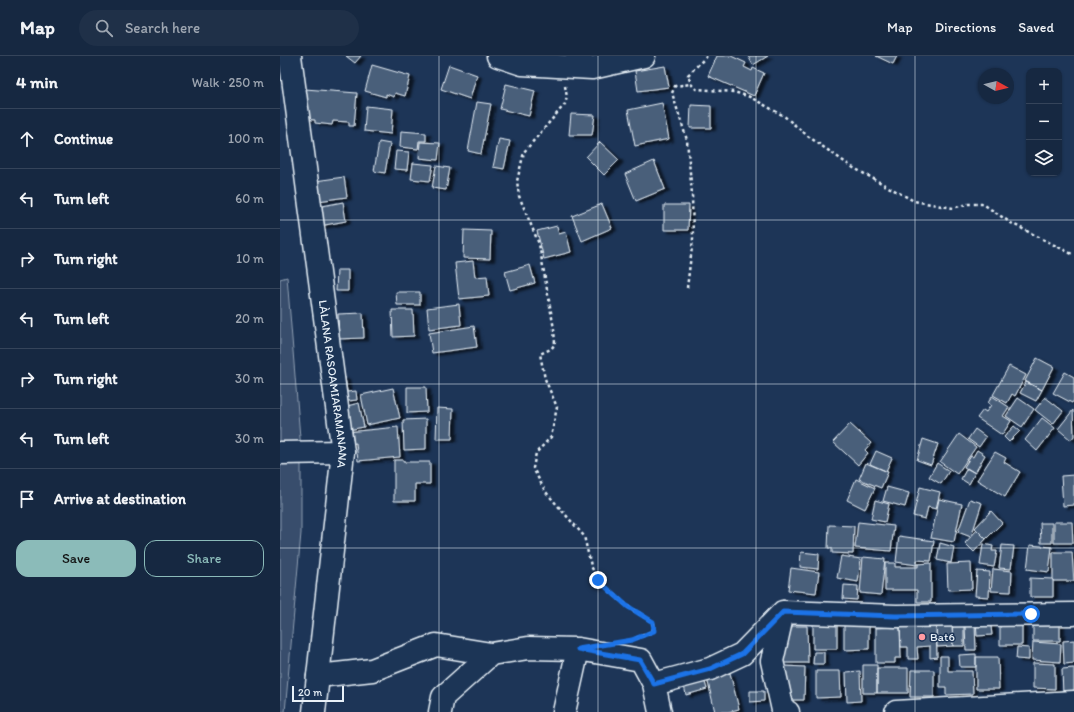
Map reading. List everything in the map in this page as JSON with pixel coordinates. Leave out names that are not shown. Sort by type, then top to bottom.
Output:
[{"type":"street","name":"LÀLANA RASOAMIARAMANANA","points":[[290,56],[343,452],[314,712]]},
{"type":"street","points":[[498,56],[522,64],[592,68],[644,56]]},
{"type":"street","points":[[280,453],[343,452]]},
{"type":"street","points":[[783,612],[772,661],[783,710],[788,712]]},
{"type":"street","points":[[654,684],[710,669],[742,654],[783,612],[896,616],[1074,614]]},
{"type":"street","points":[[318,676],[372,670],[436,645],[491,654],[528,648],[578,649],[640,660],[654,684],[660,712]]},
{"type":"street","points":[[564,712],[578,649]]},
{"type":"street","points":[[440,712],[443,697],[491,654]]},
{"type":"street","points":[[896,712],[1074,702]]},
{"type":"path","points":[[707,56],[688,75],[691,84],[696,89],[734,92],[750,98],[784,116],[809,137],[852,167],[914,201],[953,208],[968,204],[983,204],[1011,223],[1074,255]]},
{"type":"path","points":[[571,67],[565,81],[567,96],[565,104],[524,152],[517,181],[519,196],[539,244],[554,329],[555,344],[550,349],[540,354],[545,379],[557,407],[551,437],[536,454],[534,468],[545,491],[584,536],[591,566],[598,580],[627,606],[653,622],[654,631],[632,640]]},
{"type":"path","points":[[687,288],[693,240],[692,194],[687,140],[672,93],[675,86],[691,84]]},
{"type":"shaded area","points":[[287,277],[301,450],[301,533],[285,712],[280,712],[280,279]]},
{"type":"building","points":[[346,56],[361,56],[355,63]]},
{"type":"building","points":[[717,56],[731,56],[746,63],[744,67],[752,71],[753,68],[764,73],[754,96],[708,76]]},
{"type":"building","points":[[748,56],[768,56],[753,65]]},
{"type":"building","points":[[876,56],[897,56],[893,64]]},
{"type":"building","points":[[372,65],[410,76],[405,96],[395,93],[394,97],[386,94],[386,97],[365,91]]},
{"type":"building","points":[[449,65],[477,75],[470,99],[441,89]]},
{"type":"building","points":[[665,66],[669,87],[638,91],[635,71]]},
{"type":"building","points":[[506,84],[535,91],[529,116],[500,109]]},
{"type":"building","points":[[305,89],[357,93],[354,126],[349,126],[349,122],[333,121],[332,125],[315,123],[315,120],[303,119]]},
{"type":"building","points":[[477,102],[491,104],[481,154],[468,151]]},
{"type":"building","points":[[662,103],[669,139],[635,146],[628,110]]},
{"type":"building","points":[[691,105],[711,106],[711,128],[690,128]]},
{"type":"building","points":[[366,106],[393,109],[391,134],[364,131]]},
{"type":"building","points":[[571,114],[595,115],[592,135],[569,135]]},
{"type":"building","points":[[401,131],[426,133],[426,141],[419,141],[418,149],[400,147]]},
{"type":"building","points":[[499,139],[510,141],[504,169],[493,167]]},
{"type":"building","points":[[379,142],[390,144],[385,173],[374,171]]},
{"type":"building","points":[[420,142],[440,143],[438,160],[419,158]]},
{"type":"building","points":[[600,142],[619,160],[604,175],[586,157]]},
{"type":"building","points":[[396,151],[409,152],[407,170],[394,169]]},
{"type":"building","points":[[654,161],[665,189],[636,201],[625,174]]},
{"type":"building","points":[[413,163],[433,165],[430,181],[411,179]]},
{"type":"building","points":[[436,166],[450,168],[446,190],[432,188]]},
{"type":"building","points":[[344,177],[347,197],[318,201],[315,181]]},
{"type":"building","points":[[343,202],[346,221],[320,226],[317,207]]},
{"type":"building","points":[[602,204],[612,228],[582,241],[572,216]]},
{"type":"building","points":[[664,205],[689,205],[688,230],[664,230]]},
{"type":"building","points":[[557,226],[559,234],[566,232],[571,252],[544,259],[537,231]]},
{"type":"building","points":[[464,230],[491,231],[490,259],[463,258]]},
{"type":"building","points":[[473,261],[475,277],[487,276],[489,296],[459,299],[455,263]]},
{"type":"building","points":[[530,265],[535,283],[510,290],[505,272]]},
{"type":"building","points":[[337,270],[348,270],[348,291],[336,291]]},
{"type":"building","points":[[396,292],[420,292],[420,305],[397,305]]},
{"type":"building","points":[[459,304],[461,325],[429,329],[427,308]]},
{"type":"building","points":[[392,310],[413,310],[414,336],[393,337]]},
{"type":"building","points":[[363,313],[364,338],[339,339],[338,314]]},
{"type":"building","points":[[474,326],[477,347],[432,353],[429,333]]},
{"type":"building","points":[[1037,358],[1054,367],[1042,390],[1025,381]]},
{"type":"building","points":[[1009,366],[1026,375],[1015,396],[1012,394],[1007,403],[993,395]]},
{"type":"building","points":[[1065,372],[1074,377],[1074,400],[1072,403],[1053,393]]},
{"type":"building","points":[[345,377],[347,392],[356,391],[357,400],[340,402],[336,378]]},
{"type":"building","points":[[1026,382],[1042,390],[1036,401],[1020,393]]},
{"type":"building","points":[[407,387],[426,387],[427,412],[407,413]]},
{"type":"building","points":[[393,388],[400,418],[367,425],[361,395]]},
{"type":"building","points":[[992,396],[1009,407],[1003,416],[1011,421],[1002,435],[977,418],[983,410],[986,412],[991,405],[988,403]]},
{"type":"building","points":[[1045,397],[1063,411],[1053,424],[1035,410]]},
{"type":"building","points":[[1018,398],[1034,409],[1022,427],[1006,416]]},
{"type":"building","points":[[359,403],[364,427],[348,430],[343,407]]},
{"type":"building","points":[[437,408],[453,409],[452,439],[436,439]]},
{"type":"building","points":[[1073,410],[1074,436],[1071,440],[1058,429]]},
{"type":"building","points":[[1042,418],[1055,428],[1037,451],[1025,440]]},
{"type":"building","points":[[426,419],[426,449],[404,450],[403,420]]},
{"type":"building","points":[[850,424],[871,443],[865,450],[868,453],[858,465],[833,442]]},
{"type":"building","points":[[1014,426],[1020,431],[1009,442],[1004,437]]},
{"type":"building","points":[[398,427],[400,457],[358,461],[356,443],[348,444],[347,432]]},
{"type":"building","points":[[975,429],[986,437],[979,447],[968,439]]},
{"type":"building","points":[[959,434],[976,447],[957,474],[940,462]]},
{"type":"building","points":[[923,439],[938,444],[931,465],[917,460]]},
{"type":"building","points":[[977,450],[985,455],[975,473],[964,467]]},
{"type":"building","points":[[876,451],[892,458],[886,471],[870,464]]},
{"type":"building","points":[[995,452],[1006,458],[1004,462],[1020,472],[1005,497],[977,480]]},
{"type":"building","points":[[394,460],[404,460],[404,462],[430,462],[430,484],[415,484],[415,501],[394,501]]},
{"type":"building","points":[[866,463],[888,472],[881,488],[859,479]]},
{"type":"building","points":[[937,463],[949,471],[941,484],[929,477]]},
{"type":"building","points":[[967,468],[975,473],[969,484],[961,479]]},
{"type":"building","points":[[1074,475],[1074,505],[1063,506],[1061,476]]},
{"type":"building","points":[[856,479],[875,488],[865,509],[847,500]]},
{"type":"building","points":[[887,487],[909,493],[905,507],[883,501]]},
{"type":"building","points":[[920,487],[940,492],[936,509],[928,507],[925,519],[913,516]]},
{"type":"building","points":[[939,499],[962,504],[954,542],[931,538]]},
{"type":"building","points":[[970,499],[982,503],[971,537],[958,532]]},
{"type":"building","points":[[875,500],[889,504],[885,522],[871,519]]},
{"type":"building","points":[[991,511],[1002,523],[986,539],[975,528]]},
{"type":"building","points":[[858,522],[894,526],[891,551],[855,548]]},
{"type":"building","points":[[1054,522],[1072,522],[1073,543],[1054,543]]},
{"type":"building","points":[[1040,523],[1052,523],[1052,543],[1041,543]]},
{"type":"building","points":[[829,525],[854,526],[853,554],[832,553],[832,548],[828,548]]},
{"type":"building","points":[[977,530],[986,539],[974,552],[965,543]]},
{"type":"building","points":[[899,536],[934,541],[931,561],[917,560],[917,565],[896,562]]},
{"type":"building","points":[[940,543],[954,547],[951,563],[937,560]]},
{"type":"building","points":[[983,544],[993,546],[992,551],[997,551],[994,567],[980,565]]},
{"type":"building","points":[[1002,545],[1014,546],[1011,569],[999,568]]},
{"type":"building","points":[[1030,545],[1052,547],[1049,572],[1027,569]]},
{"type":"building","points":[[801,552],[819,554],[818,569],[800,567]]},
{"type":"building","points":[[1053,552],[1072,552],[1074,581],[1053,581]]},
{"type":"building","points":[[841,556],[861,559],[858,582],[837,578]]},
{"type":"building","points":[[863,557],[885,559],[881,595],[860,593]]},
{"type":"building","points":[[885,563],[895,563],[895,567],[918,567],[918,564],[931,563],[931,602],[917,602],[917,590],[885,590]]},
{"type":"building","points":[[971,563],[972,589],[948,590],[947,564]]},
{"type":"building","points":[[791,568],[819,572],[816,593],[788,590]]},
{"type":"building","points":[[993,569],[1012,571],[1011,592],[991,591]]},
{"type":"building","points":[[977,571],[990,572],[989,597],[975,596]]},
{"type":"building","points":[[1030,578],[1053,579],[1053,597],[1030,597]]},
{"type":"building","points":[[844,585],[858,586],[857,600],[843,599]]},
{"type":"building","points":[[990,618],[992,635],[977,636],[976,619]]},
{"type":"building","points":[[1033,619],[1060,619],[1060,641],[1033,641]]},
{"type":"building","points":[[1000,620],[1022,620],[1022,645],[1000,645]]},
{"type":"building","points":[[952,622],[964,622],[964,646],[953,646]]},
{"type":"building","points":[[952,622],[953,646],[937,647],[936,623]]},
{"type":"building","points":[[813,623],[837,623],[837,649],[813,649]]},
{"type":"building","points":[[869,623],[869,649],[844,650],[844,624]]},
{"type":"building","points":[[914,623],[936,625],[937,657],[930,658],[930,646],[917,647],[918,659],[908,659],[908,647],[901,647],[900,627],[914,627]]},
{"type":"building","points":[[975,625],[976,650],[966,650],[965,626]]},
{"type":"building","points":[[786,626],[807,626],[808,663],[783,663]]},
{"type":"building","points":[[900,627],[901,658],[895,658],[895,663],[876,663],[876,628]]},
{"type":"building","points":[[1074,640],[1074,663],[1064,664],[1063,641]]},
{"type":"building","points":[[1033,642],[1061,644],[1060,662],[1032,660]]},
{"type":"building","points":[[1017,647],[1029,648],[1029,660],[1016,659]]},
{"type":"building","points":[[814,652],[824,652],[824,664],[813,664]]},
{"type":"building","points":[[976,654],[976,667],[960,667],[959,655]]},
{"type":"building","points":[[940,656],[948,656],[948,671],[972,671],[973,694],[946,695],[946,687],[940,687]]},
{"type":"building","points":[[976,657],[998,657],[999,689],[976,689]]},
{"type":"building","points":[[1033,663],[1055,664],[1055,689],[1033,688]]},
{"type":"building","points":[[863,665],[877,665],[877,693],[863,693]]},
{"type":"building","points":[[784,666],[805,667],[804,700],[783,700]]},
{"type":"building","points":[[877,668],[908,668],[908,693],[877,693]]},
{"type":"building","points":[[1074,668],[1074,695],[1063,695],[1062,669]]},
{"type":"building","points":[[911,670],[934,670],[934,697],[910,697]]},
{"type":"building","points":[[816,671],[840,671],[841,697],[816,698]]},
{"type":"building","points":[[860,671],[861,701],[847,702],[846,672]]},
{"type":"building","points":[[730,673],[739,709],[728,712],[715,712],[707,678]]},
{"type":"building","points":[[704,679],[707,689],[686,695],[684,685]]},
{"type":"building","points":[[750,691],[764,691],[764,701],[750,702]]},
{"type":"place","name":"Bat6","points":[[922,637]]},
{"type":"route","points":[[598,580],[627,606],[653,622],[654,631],[632,640],[578,649],[640,660],[654,684],[710,669],[742,654],[783,612],[896,616],[1031,614]]}]
